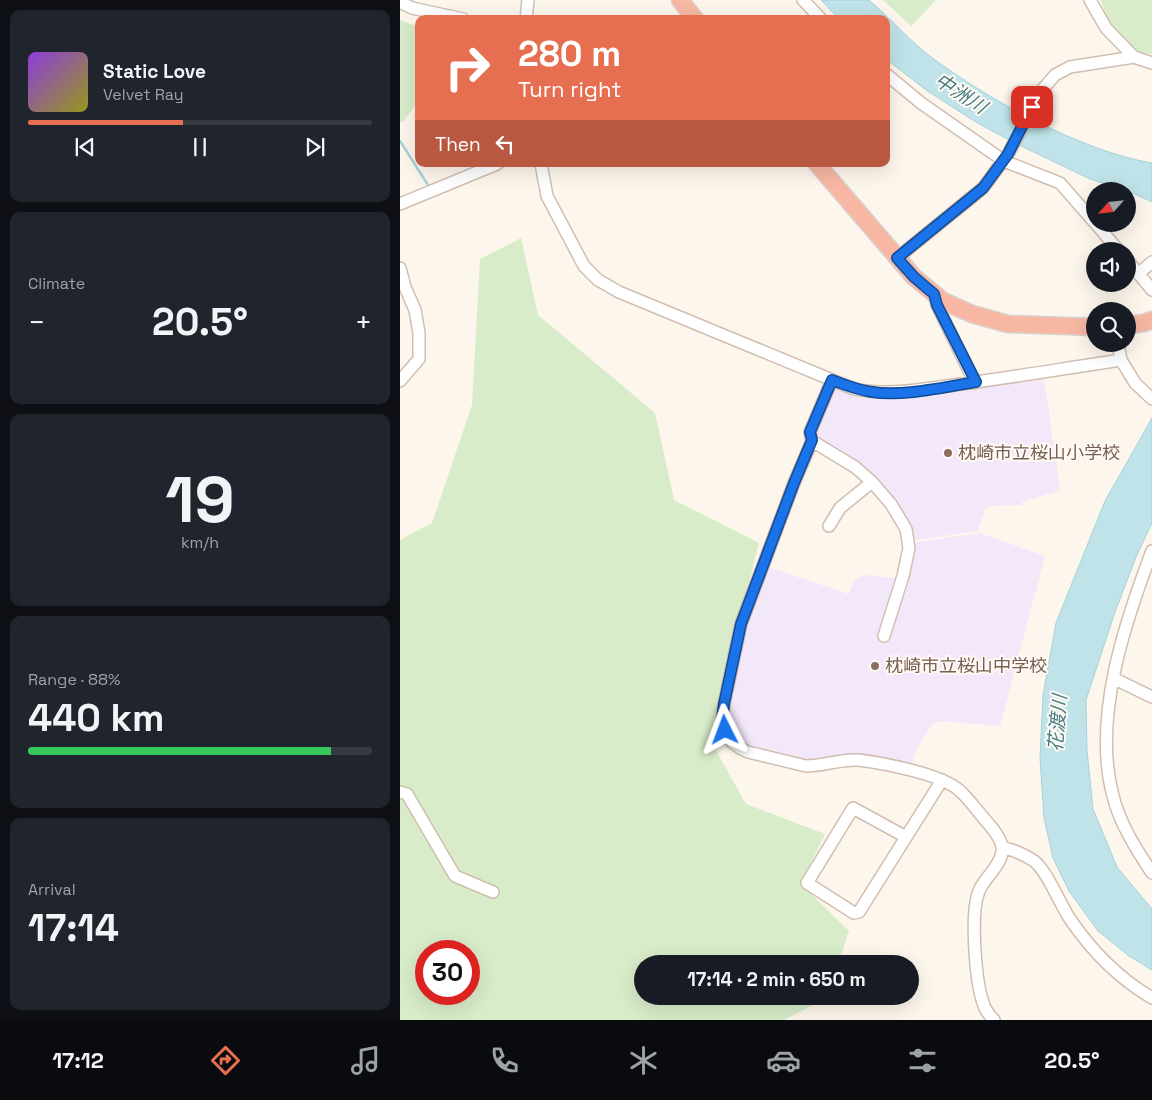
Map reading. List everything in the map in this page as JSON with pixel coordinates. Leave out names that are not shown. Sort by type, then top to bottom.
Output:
[{"type":"highway","points":[[680,0],[692,15]]},
{"type":"highway","points":[[820,167],[914,277],[943,301],[972,314],[1008,324],[1086,327]]},
{"type":"highway","points":[[1136,324],[1152,320]]},
{"type":"street","points":[[526,15],[528,0]]},
{"type":"street","points":[[803,0],[817,15]]},
{"type":"street","points":[[1090,0],[1106,28],[1134,57]]},
{"type":"street","points":[[400,2],[412,8],[444,15]]},
{"type":"street","points":[[897,258],[983,188],[1006,157],[1043,89],[1055,76],[1070,67],[1134,57],[1152,63]]},
{"type":"street","points":[[890,77],[921,103],[1006,157],[1060,183],[1086,213]]},
{"type":"street","points":[[400,210],[400,204],[489,167]]},
{"type":"street","points":[[542,167],[547,196],[560,223],[584,266],[598,280],[619,292],[854,389],[874,393],[901,392],[1120,360]]},
{"type":"street","points":[[1103,232],[1111,242]]},
{"type":"street","points":[[1138,274],[1152,262]]},
{"type":"street","points":[[400,268],[405,287],[415,310],[419,333],[419,359],[400,381]]},
{"type":"street","points":[[1136,271],[1152,290]]},
{"type":"street","points":[[934,294],[937,305],[976,382]]},
{"type":"street","points":[[1119,352],[1120,360],[1135,383],[1151,399]]},
{"type":"street","points":[[832,380],[810,432],[812,440],[741,624],[722,720],[732,742],[748,752],[794,764],[815,766],[844,760],[856,760],[906,770],[942,780],[959,790],[992,828],[1002,846],[1002,854],[979,889],[975,905],[976,966],[985,1008],[994,1020]]},
{"type":"street","points":[[812,440],[855,467],[872,482],[891,504],[906,529],[909,548],[903,576],[884,636]]},
{"type":"street","points":[[829,526],[840,508],[872,482]]},
{"type":"street","points":[[1152,551],[1148,575],[1122,641],[1113,678],[1107,736],[1112,795],[1119,815],[1152,874]]},
{"type":"street","points":[[1113,678],[1152,697]]},
{"type":"street","points":[[906,838],[853,808],[807,883],[854,913],[859,912],[906,838],[942,780]]},
{"type":"street","points":[[400,792],[407,794],[455,876],[493,892]]},
{"type":"street","points":[[1002,846],[1034,861],[1042,869],[1070,919],[1088,942],[1114,970],[1152,998]]},
{"type":"shaded area","name":"枕崎市立桜山小学校","points":[[1044,378],[1060,489],[1022,502],[1022,505],[989,506],[985,509],[978,531],[911,541],[899,509],[823,442],[816,433],[817,426],[832,392],[837,389],[864,398],[894,399],[970,390]]},
{"type":"shaded area","name":"枕崎市立桜山中学校","points":[[979,533],[1045,556],[1000,726],[942,721],[932,724],[916,751],[911,767],[816,763],[747,749],[738,743],[726,721],[743,626],[765,566],[849,594],[854,581],[864,575],[906,579],[911,543]]},
{"type":"green space","points":[[883,0],[936,0],[911,26]]},
{"type":"green space","points":[[1101,0],[1152,0],[1152,54],[1135,52],[1109,24]]},
{"type":"green space","points":[[400,20],[415,26],[415,106],[403,122],[400,122]]},
{"type":"green space","points":[[521,238],[538,315],[655,413],[674,500],[759,543],[710,740],[746,804],[825,834],[802,881],[804,887],[849,931],[841,955],[634,955],[634,1005],[813,1005],[784,1020],[400,1020],[400,540],[432,523],[472,405],[480,259]]},
{"type":"water","points":[[821,0],[869,0],[885,15],[835,15]]},
{"type":"water","name":"中洲川","points":[[890,20],[931,57],[980,90],[1037,122],[1066,136],[1124,157],[1152,163],[1152,202],[1136,195],[1136,182],[1100,182],[1090,179],[979,124],[926,90],[890,62]]},
{"type":"water","name":"花渡川","points":[[1152,418],[1152,523],[1136,557],[1115,612],[1086,700],[1087,750],[1093,809],[1117,867],[1152,909],[1152,970],[1129,956],[1098,931],[1069,891],[1053,858],[1044,818],[1040,758],[1043,695],[1056,623],[1105,501]]},
{"type":"waterway","points":[[400,141],[415,165]]},
{"type":"waterway","points":[[417,167],[428,185]]},
{"type":"place","name":"枕崎市立桜山小学校","points":[[948,453]]},
{"type":"place","name":"枕崎市立桜山中学校","points":[[875,666]]},
{"type":"route","points":[[725,730],[722,720],[724,704],[741,624],[812,440],[810,432],[832,380],[854,389],[874,393],[901,392],[976,382],[937,305],[934,294],[914,277],[897,258],[983,188],[1008,154],[1032,107]]}]
